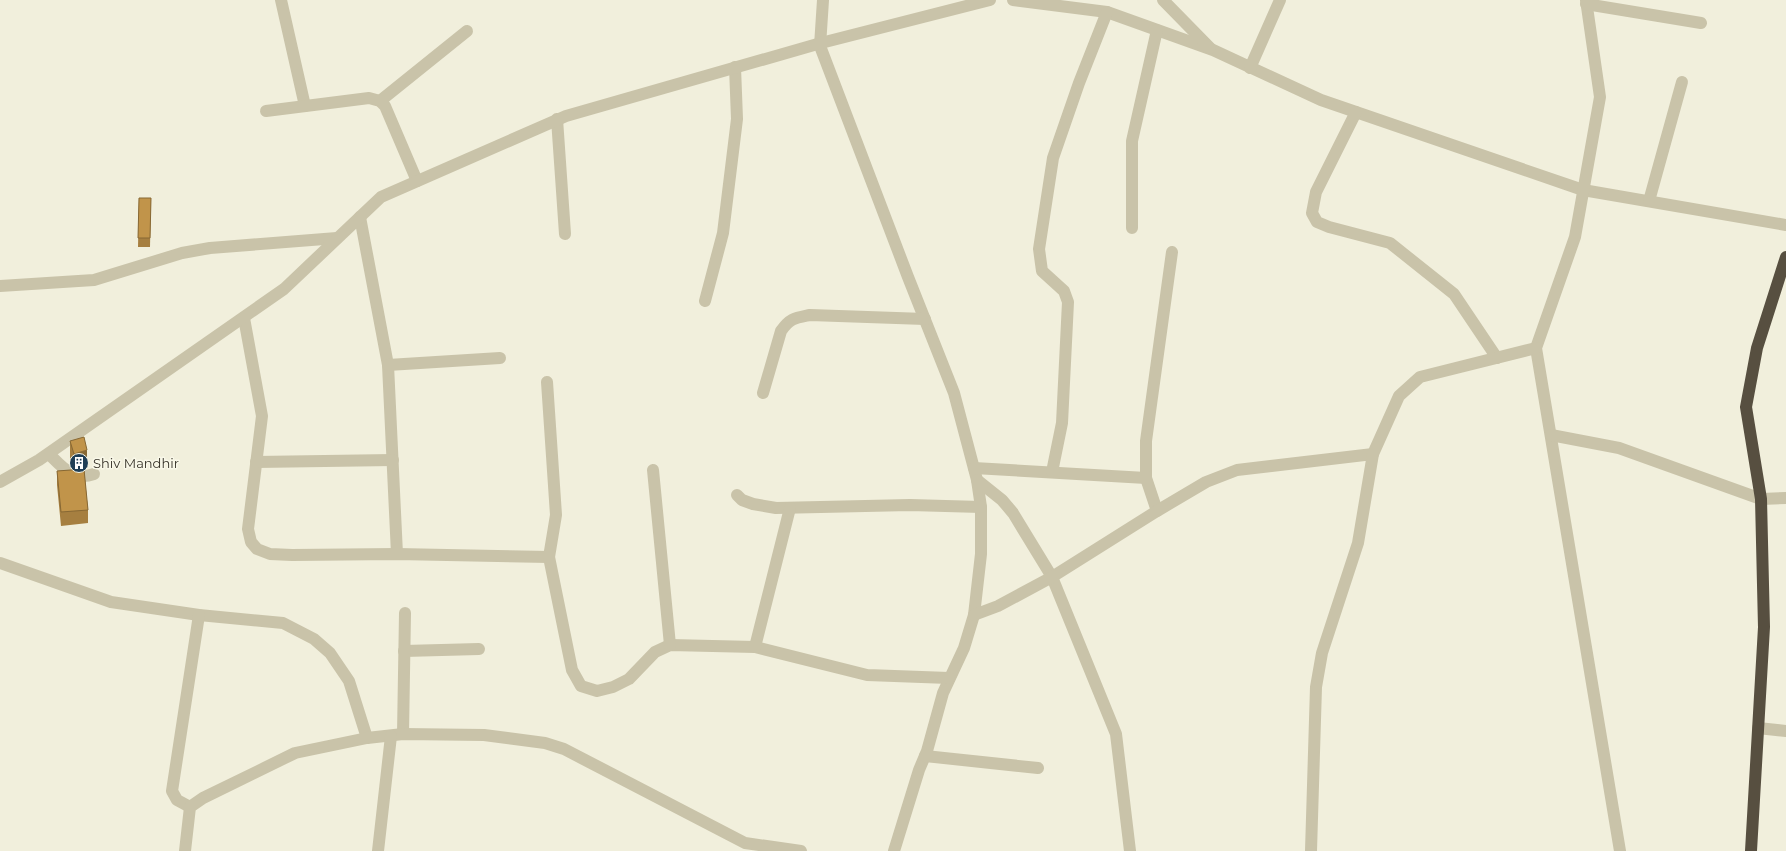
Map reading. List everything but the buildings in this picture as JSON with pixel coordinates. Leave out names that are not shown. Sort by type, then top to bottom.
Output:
[{"type":"highway","points":[[1751,851],[1764,627],[1761,499],[1746,407],[1757,348],[1786,257]]},
{"type":"street","points":[[281,0],[305,106]]},
{"type":"street","points":[[823,0],[821,43],[823,54],[954,393],[977,480],[981,507],[981,554],[974,615],[964,648],[943,693],[925,756],[894,851]]},
{"type":"street","points":[[0,482],[48,454],[284,289],[381,198],[557,119],[821,43],[990,0]]},
{"type":"street","points":[[1013,0],[1107,12],[1213,50],[1321,100],[1583,190],[1786,225]]},
{"type":"street","points":[[1163,0],[1213,50]]},
{"type":"street","points":[[1250,68],[1280,0]]},
{"type":"street","points":[[1620,851],[1536,348],[1574,237],[1600,97],[1586,2],[1700,23]]},
{"type":"street","points":[[1052,472],[1062,423],[1068,302],[1064,291],[1042,271],[1039,249],[1053,158],[1079,82],[1107,12]]},
{"type":"street","points":[[1132,228],[1132,141],[1157,30]]},
{"type":"street","points":[[380,101],[467,31]]},
{"type":"street","points":[[705,301],[723,233],[738,119],[735,68]]},
{"type":"street","points":[[1649,201],[1682,82]]},
{"type":"street","points":[[266,111],[369,98],[380,101],[385,106],[417,181]]},
{"type":"street","points":[[1356,112],[1316,192],[1312,213],[1317,222],[1329,227],[1390,243],[1454,294],[1497,358]]},
{"type":"street","points":[[557,119],[565,234]]},
{"type":"street","points":[[360,217],[388,365],[397,554]]},
{"type":"street","points":[[0,286],[94,280],[182,253],[210,248],[337,238]]},
{"type":"street","points":[[1156,511],[1146,478],[1146,441],[1172,252]]},
{"type":"street","points":[[763,393],[781,332],[792,318],[810,315],[925,319]]},
{"type":"street","points":[[244,318],[262,416],[248,529],[250,542],[257,549],[270,554],[292,556],[397,554],[549,557]]},
{"type":"street","points":[[1311,851],[1316,687],[1322,653],[1358,543],[1373,454],[1399,396],[1420,377],[1536,348]]},
{"type":"street","points":[[388,365],[500,358]]},
{"type":"street","points":[[547,382],[556,515],[549,557],[572,670],[582,686],[598,691],[613,687],[629,679],[655,652],[670,645],[755,647],[867,675],[949,678]]},
{"type":"street","points":[[1551,435],[1619,448],[1761,499],[1786,498]]},
{"type":"street","points":[[48,454],[69,473],[77,476],[94,474]]},
{"type":"street","points":[[974,615],[998,606],[1052,577],[1156,511],[1206,482],[1237,470],[1373,454]]},
{"type":"street","points":[[256,462],[393,460]]},
{"type":"street","points":[[974,468],[1146,478]]},
{"type":"street","points":[[652,470],[670,645]]},
{"type":"street","points":[[977,480],[1002,500],[1013,513],[1052,577],[1116,734],[1130,851]]},
{"type":"street","points":[[737,495],[742,500],[753,504],[776,508],[910,506],[981,507]]},
{"type":"street","points":[[755,647],[790,508]]},
{"type":"street","points":[[0,563],[111,602],[200,616],[283,623],[314,639],[330,653],[348,682],[366,738]]},
{"type":"street","points":[[403,734],[405,613]]},
{"type":"street","points":[[190,807],[177,800],[172,791],[200,616]]},
{"type":"street","points":[[404,651],[479,649]]},
{"type":"street","points":[[1758,728],[1786,731]]},
{"type":"street","points":[[185,851],[190,807],[203,798],[295,753],[366,738],[403,734],[484,735],[545,743],[564,749],[741,847],[801,851]]},
{"type":"street","points":[[378,851],[391,736]]},
{"type":"street","points":[[925,756],[1038,768]]},
{"type":"place","name":"Shiv Mandhir","points":[[79,463]]}]
